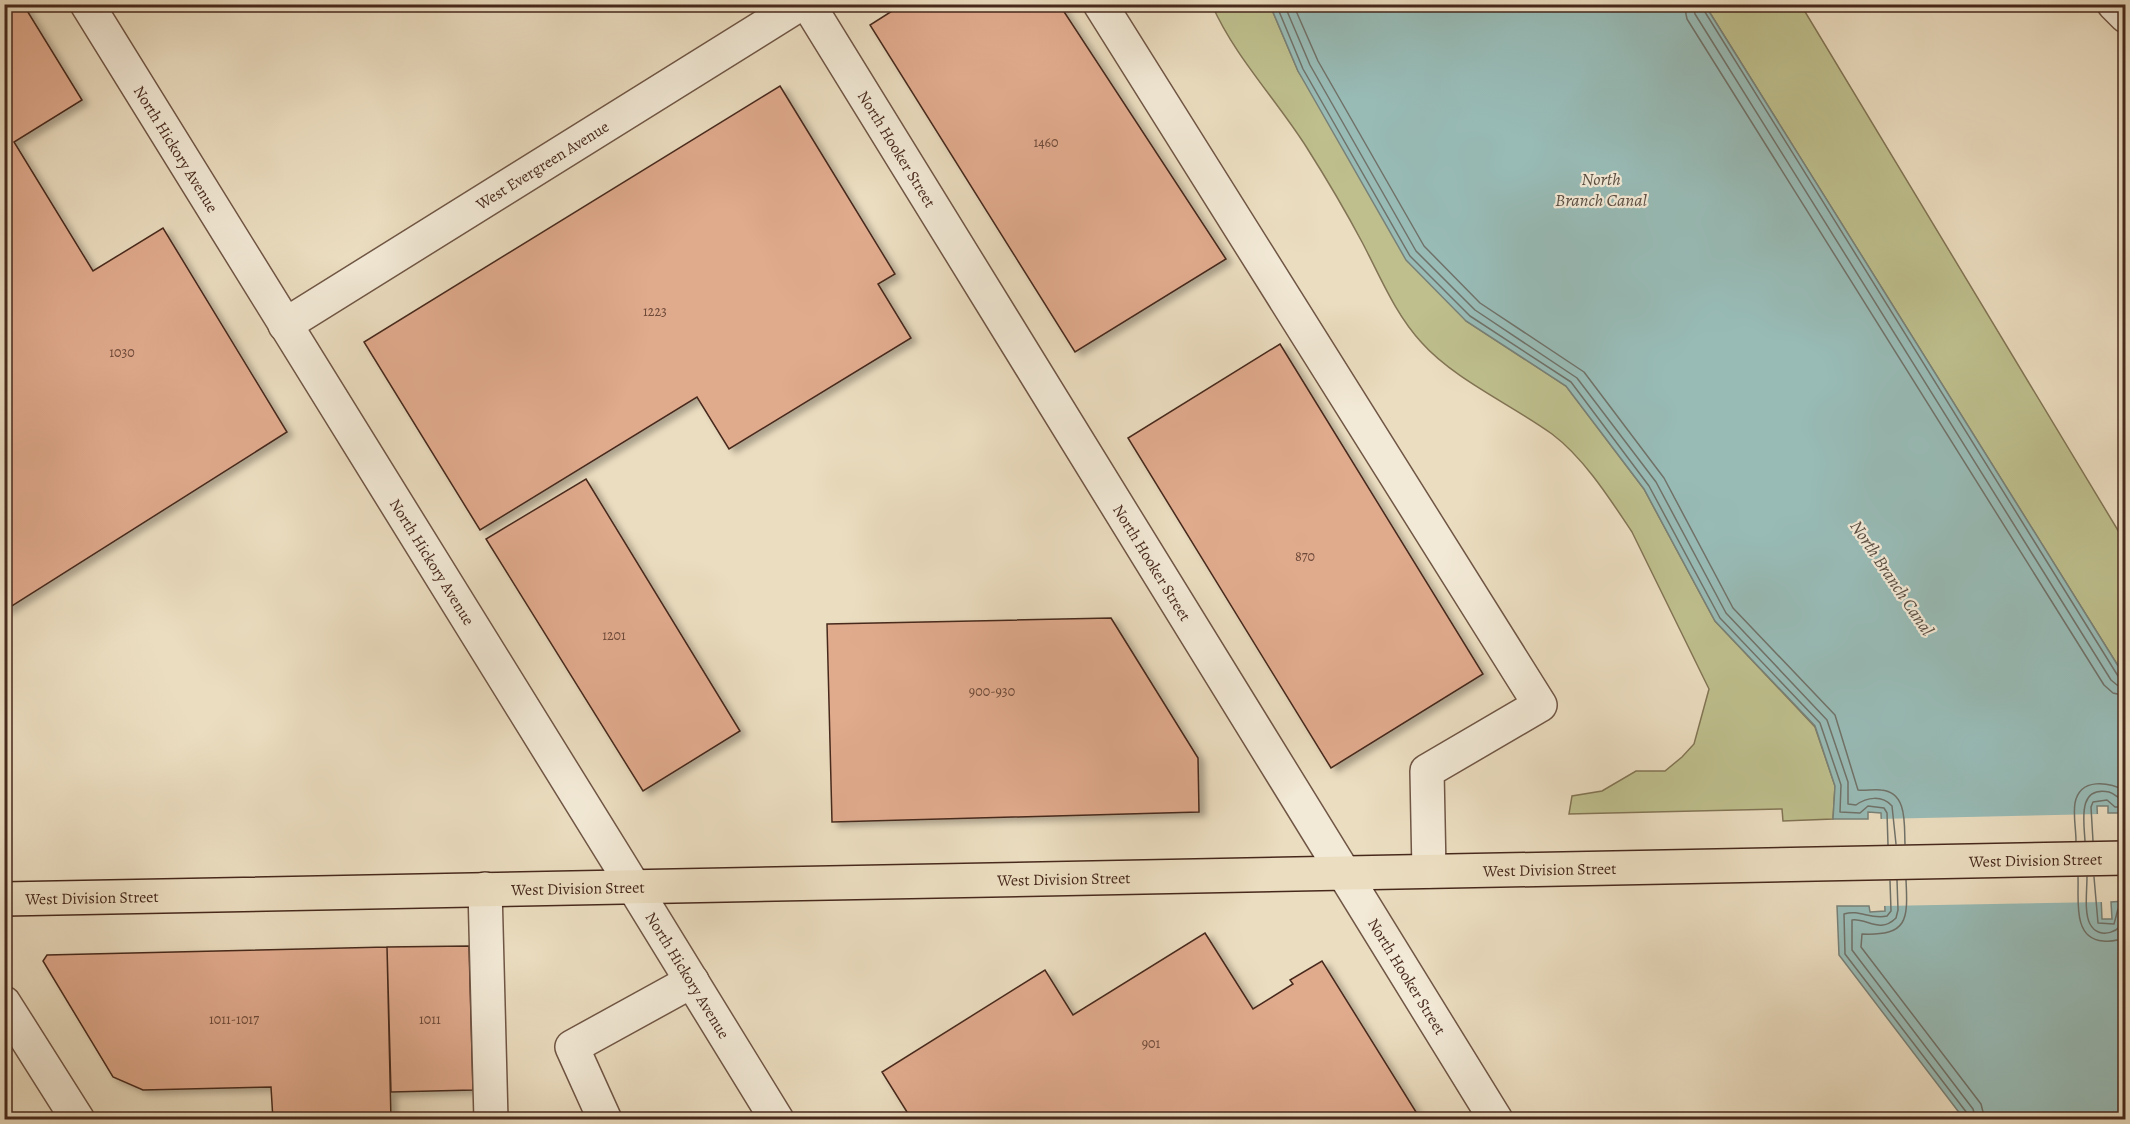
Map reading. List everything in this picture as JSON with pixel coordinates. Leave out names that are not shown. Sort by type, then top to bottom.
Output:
[{"type":"main road","name":"West Division Street","points":[[4,899],[2126,858]]},
{"type":"street","name":"North Hickory Avenue","points":[[87,4],[635,886],[777,1119]]},
{"type":"street","name":"North Hooker Street","points":[[808,4],[1496,1119]]},
{"type":"street","points":[[1100,4],[1540,705],[1426,771],[1429,871]]},
{"type":"street","points":[[2114,4],[2126,16]]},
{"type":"street","name":"West Evergreen Avenue","points":[[285,325],[779,10]]},
{"type":"street","points":[[484,889],[491,1119]]},
{"type":"street","points":[[605,1119],[572,1047],[692,981]]},
{"type":"street","points":[[4,1003],[78,1119]]},
{"type":"green space","points":[[1212,5],[1270,5],[1298,71],[1466,321],[1566,386],[1644,489],[1715,621],[1815,727],[1835,786],[1833,819],[1783,821],[1782,809],[1569,814],[1572,796],[1602,791],[1636,771],[1665,771],[1682,757],[1694,744],[1709,689],[1632,532],[1605,493],[1586,467],[1564,444],[1536,423],[1450,368],[1412,332],[1321,171],[1295,130],[1232,42]]},
{"type":"green space","points":[[1705,5],[1801,5],[2125,542],[2125,677]]},
{"type":"water","name":"North Branch Canal","points":[[1270,5],[1705,5],[2125,677],[2125,813],[2108,813],[2108,806],[2097,806],[2102,919],[2112,919],[2111,902],[2125,901],[2125,1119],[1964,1119],[1839,955],[1837,906],[1869,906],[1870,912],[1885,911],[1881,813],[1868,812],[1868,819],[1833,819],[1835,786],[1815,726],[1715,621],[1644,489],[1566,386],[1466,321],[1406,260],[1298,71]]},
{"type":"pier","points":[[2100,814],[2104,902],[1882,906],[1878,819]]},
{"type":"building","points":[[4,4],[23,4],[82,100],[14,142],[93,271],[163,228],[287,432],[4,611]]},
{"type":"building","points":[[903,4],[1059,4],[1226,259],[1075,352],[870,25]]},
{"type":"building","points":[[780,86],[895,274],[878,284],[911,338],[729,449],[697,397],[480,530],[364,342]]},
{"type":"building","points":[[1280,344],[1483,674],[1331,768],[1128,438]]},
{"type":"building","points":[[586,479],[740,731],[643,791],[486,539]]},
{"type":"building","points":[[1111,618],[1198,758],[1199,812],[832,822],[827,624]]},
{"type":"building","points":[[1205,933],[1253,1009],[1293,984],[1290,980],[1322,961],[1421,1120],[912,1120],[882,1072],[1045,970],[1073,1015]]},
{"type":"building","points":[[469,946],[473,1090],[391,1092],[387,947]]},
{"type":"building","points":[[387,947],[391,1120],[273,1120],[271,1087],[143,1090],[113,1077],[43,961],[47,955]]}]
